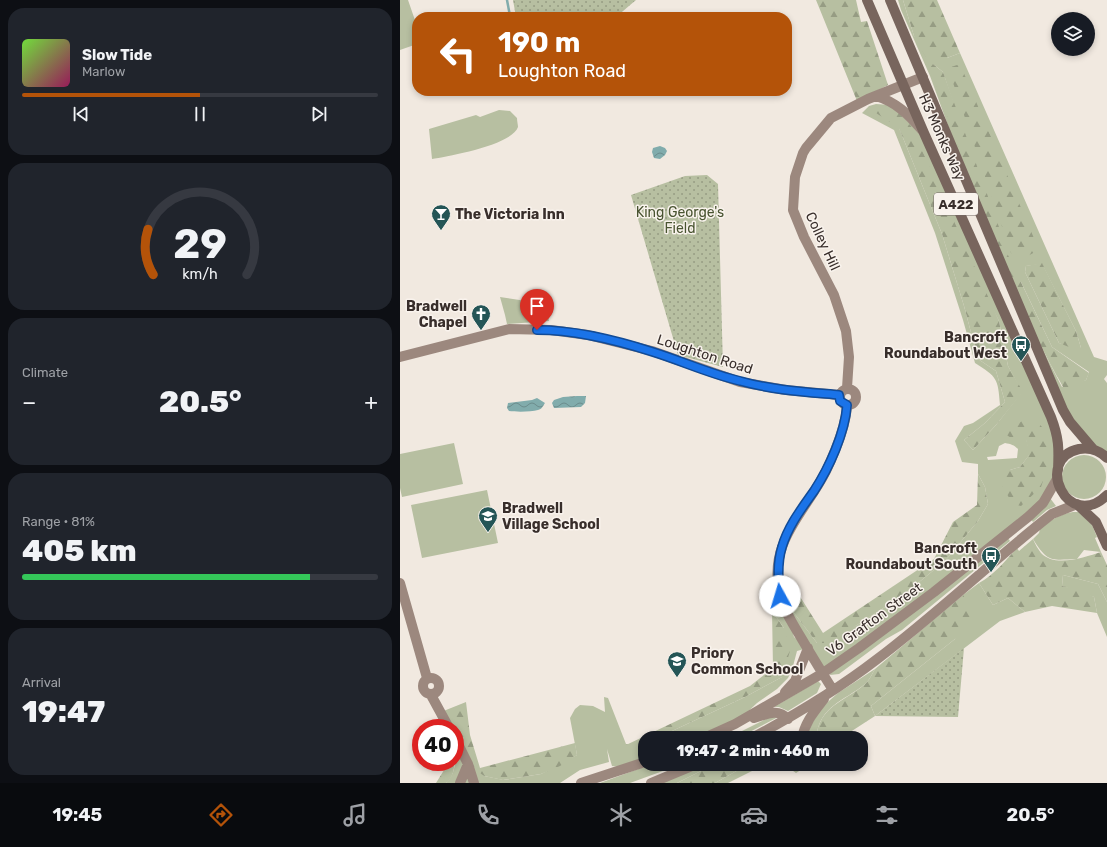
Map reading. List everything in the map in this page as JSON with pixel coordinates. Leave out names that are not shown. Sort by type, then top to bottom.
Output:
[{"type":"main road","name":"H3 Monks Way","points":[[867,0],[924,133],[1051,417],[1057,433],[1059,448],[1057,474]]},
{"type":"main road","name":"H3 Monks Way","points":[[892,4],[1063,410],[1070,422],[1095,450]]},
{"type":"main road","points":[[1057,474],[1061,461],[1071,452],[1084,448],[1095,450]]},
{"type":"main road","name":"A422","points":[[1095,450],[1107,458]]},
{"type":"main road","name":"A422","points":[[1057,474],[1059,487],[1063,494],[1069,500],[1078,504],[1096,522],[1107,546]]},
{"type":"main road","points":[[1078,504],[1089,505],[1098,502],[1107,495]]},
{"type":"street","name":"Colley Hill","points":[[843,391],[849,357],[846,331],[834,295],[804,236],[793,210],[795,178],[806,148],[831,118],[876,96],[923,77]]},
{"type":"street","points":[[876,96],[885,98],[901,107],[924,133]]},
{"type":"street","name":"Loughton Road","points":[[400,357],[509,329],[551,330],[588,335],[652,351],[740,382],[786,390],[843,391]]},
{"type":"street","points":[[852,389],[856,396],[852,404],[847,405],[840,401],[843,391],[852,389]]},
{"type":"street","points":[[831,692],[823,673],[790,620],[780,596],[778,577],[782,547],[788,531],[826,471],[840,437],[847,413],[847,405]]},
{"type":"street","points":[[1095,450],[1107,452]]},
{"type":"street","name":"V6 Grafton Street","points":[[720,731],[735,724],[823,673],[872,639],[1043,503],[1057,474]]},
{"type":"street","points":[[765,731],[788,719],[831,692],[876,660],[1036,526],[1052,514],[1078,504]]},
{"type":"street","points":[[400,583],[427,678],[435,678],[439,684],[437,692],[432,694],[444,719]]},
{"type":"street","points":[[780,698],[795,681],[808,648]]},
{"type":"street","points":[[803,731],[810,717],[831,692]]},
{"type":"street","points":[[735,724],[777,712],[783,714],[788,719]]},
{"type":"street","points":[[464,756],[474,783]]},
{"type":"street","points":[[460,783],[468,764]]},
{"type":"street","points":[[581,783],[638,764]]},
{"type":"street","points":[[651,783],[680,771]]},
{"type":"green space","points":[[400,0],[408,0],[412,12],[412,46],[400,50]]},
{"type":"green space","points":[[513,0],[636,0],[622,12],[515,12]]},
{"type":"green space","points":[[816,0],[856,0],[861,22],[867,21],[888,85],[857,101]]},
{"type":"green space","points":[[898,0],[903,0],[914,36],[947,58],[960,53],[1094,357],[1107,361],[1107,375],[1104,379],[1107,383],[1107,452],[1097,450],[1070,422],[984,224],[930,76]],"holes":[[[933,64],[943,72],[961,126]],[[1042,264],[1076,331],[1081,348],[1059,343],[1025,272],[1026,266]],[[1009,274],[1021,282],[1052,347],[1089,372],[1086,380],[1062,387],[1046,356]]]},
{"type":"green space","points":[[903,0],[937,0],[960,53],[947,58],[927,59],[914,36]]},
{"type":"green space","points":[[933,64],[943,72],[1004,241],[1003,246],[998,246],[958,146],[930,68]]},
{"type":"green space","points":[[960,64],[1036,243],[1035,252],[1024,258],[1011,253],[948,68]]},
{"type":"green space","points":[[876,104],[890,105],[916,129],[924,142],[1054,415],[1057,479],[1043,503],[823,673],[808,648],[797,651],[792,670],[788,678],[777,689],[757,703],[735,724],[720,731],[672,731],[745,697],[782,677],[784,628],[772,611],[771,598],[788,596],[791,609],[817,643],[857,625],[902,596],[945,561],[978,521],[988,504],[985,487],[978,474],[978,464],[962,462],[955,441],[964,426],[973,423],[1000,405],[997,384],[992,375],[975,363],[935,233],[894,130],[862,113],[869,106]],"holes":[[[899,128],[999,321],[1008,366],[1022,392],[996,425],[973,450],[964,440],[985,423],[1005,402],[996,371],[978,359],[964,306],[942,234]],[[1026,438],[1041,487],[1010,470],[1020,467],[1030,454]],[[1005,443],[1011,444],[1018,449],[1017,458],[988,460],[987,457],[996,456],[999,446]],[[788,614],[806,647],[794,637]]]},
{"type":"green space","points":[[884,106],[898,112],[911,126],[999,321],[1008,366],[1023,392],[973,450],[964,440],[985,423],[1005,402],[996,371],[978,359],[964,306],[942,234],[899,128],[876,113],[876,109]]},
{"type":"green space","points":[[499,110],[510,111],[517,118],[518,127],[513,133],[504,139],[479,149],[432,159],[429,129],[476,115],[480,117]]},
{"type":"green space","name":"King George's Field","points":[[707,175],[718,184],[723,367],[678,355],[631,195],[685,176]]},
{"type":"green space","points":[[1007,253],[1052,347],[1089,373],[1086,380],[1072,387],[1063,387],[1015,290],[1002,256]]},
{"type":"green space","points":[[1042,263],[1076,331],[1081,348],[1074,349],[1059,343],[1025,272],[1026,266]]},
{"type":"green space","points":[[500,297],[546,304],[549,321],[507,324]]},
{"type":"green space","points":[[1035,418],[1045,431],[1048,450],[1047,469],[1041,487],[1021,506],[1013,504],[1003,488],[1001,478],[1010,470],[1020,467],[1029,455],[1026,439],[1016,441],[1005,434],[1023,420]]},
{"type":"green space","points":[[454,443],[463,484],[402,497],[400,488],[400,454]]},
{"type":"green space","points":[[1088,455],[1100,461],[1105,469],[1105,485],[1100,493],[1092,498],[1080,499],[1068,493],[1063,485],[1062,473],[1068,461],[1076,456]]},
{"type":"green space","points":[[978,474],[985,487],[988,504],[978,521],[945,561],[902,596],[857,625],[827,643],[817,643],[791,609],[788,596],[799,595],[823,633],[934,559],[953,522],[977,505]]},
{"type":"green space","points":[[487,490],[498,543],[422,558],[411,505]]},
{"type":"green space","points":[[1050,498],[1056,506],[1047,510],[1033,522],[1030,518]]},
{"type":"green space","points":[[1079,512],[1092,525],[1097,537],[1095,538],[1101,552],[1084,550],[1077,559],[1061,560],[1047,556],[1038,547],[1033,539],[1039,533],[1040,529],[1051,521],[1063,514]]},
{"type":"green space","points":[[1007,537],[1010,541],[902,630],[886,639],[839,674],[830,675],[831,672]]},
{"type":"green space","points":[[1033,539],[1041,553],[1054,560],[1070,560],[1101,552],[1107,565],[1107,602],[1098,584],[1063,575],[1062,586],[1083,591],[1094,597],[1097,613],[1052,606],[1025,612],[1008,598],[993,605],[979,583],[1004,563],[1017,548],[1019,551]]},
{"type":"green space","points":[[1063,575],[1098,584],[1107,602],[1107,637],[1097,613],[1094,597],[1062,586]]},
{"type":"green space","points":[[979,583],[993,605],[1008,598],[1025,612],[1000,621],[875,716],[871,706],[955,639],[963,595]]},
{"type":"green space","points":[[963,595],[976,616],[955,639],[871,706],[875,716],[852,731],[817,731],[822,718],[827,711],[865,684],[875,669]]},
{"type":"green space","points":[[772,611],[784,628],[790,651],[782,677],[745,697],[672,731],[655,731],[750,686],[773,668]]},
{"type":"green space","points":[[964,648],[958,717],[875,716]]},
{"type":"green space","points":[[875,669],[865,684],[827,711],[822,718],[817,731],[808,731],[821,708],[838,693]]},
{"type":"green space","points":[[818,681],[821,684],[817,693],[788,711],[779,707],[774,707]]},
{"type":"green space","points":[[604,697],[608,698],[626,744],[638,744],[638,764],[628,768],[612,766],[607,749],[609,762],[580,770],[560,783],[446,783],[450,779],[453,771],[464,771],[464,750],[484,776],[504,780],[541,774],[577,755],[570,718],[575,709],[580,705],[593,706],[605,712]]},
{"type":"green space","points":[[466,702],[470,735],[480,768],[575,743],[577,755],[560,766],[541,774],[503,780],[484,776],[468,764],[464,756],[464,719],[445,719],[441,712]]},
{"type":"green space","points":[[780,716],[751,731],[742,731],[770,717]]},
{"type":"green space","points":[[638,739],[638,744],[626,745]]},
{"type":"green space","points":[[638,769],[638,771],[663,771],[630,783],[600,783]]},
{"type":"green space","points":[[443,771],[453,771],[453,774],[446,783],[436,783]]},
{"type":"green space","points":[[682,771],[701,771],[677,783],[651,783]]},
{"type":"green space","points":[[701,771],[736,771],[715,783],[677,783]]},
{"type":"green space","points":[[736,771],[752,771],[728,783],[715,783]]},
{"type":"water","points":[[660,146],[665,148],[667,151],[665,155],[660,159],[654,158],[652,152],[653,148]]},
{"type":"water","points":[[586,396],[585,403],[581,407],[554,408],[552,403],[554,400],[563,397]]},
{"type":"water","points":[[537,398],[545,403],[538,410],[509,411],[507,408],[508,403]]},
{"type":"waterway","points":[[507,0],[509,12]]},
{"type":"place","name":"The Victoria Inn","points":[[441,231]]},
{"type":"place","name":"Bradwell Chapel","points":[[481,331]]},
{"type":"place","name":"Bancroft Roundabout West","points":[[1021,362]]},
{"type":"place","name":"Bradwell Village School","points":[[488,533]]},
{"type":"place","name":"Bancroft Roundabout South","points":[[991,573]]},
{"type":"place","name":"Priory Common School","points":[[677,678]]},
{"type":"route","points":[[537,330],[551,330],[588,335],[652,351],[740,382],[786,390],[839,395],[840,401],[847,405],[847,413],[840,437],[826,471],[788,531],[782,547],[779,562],[778,577],[780,596]]}]
